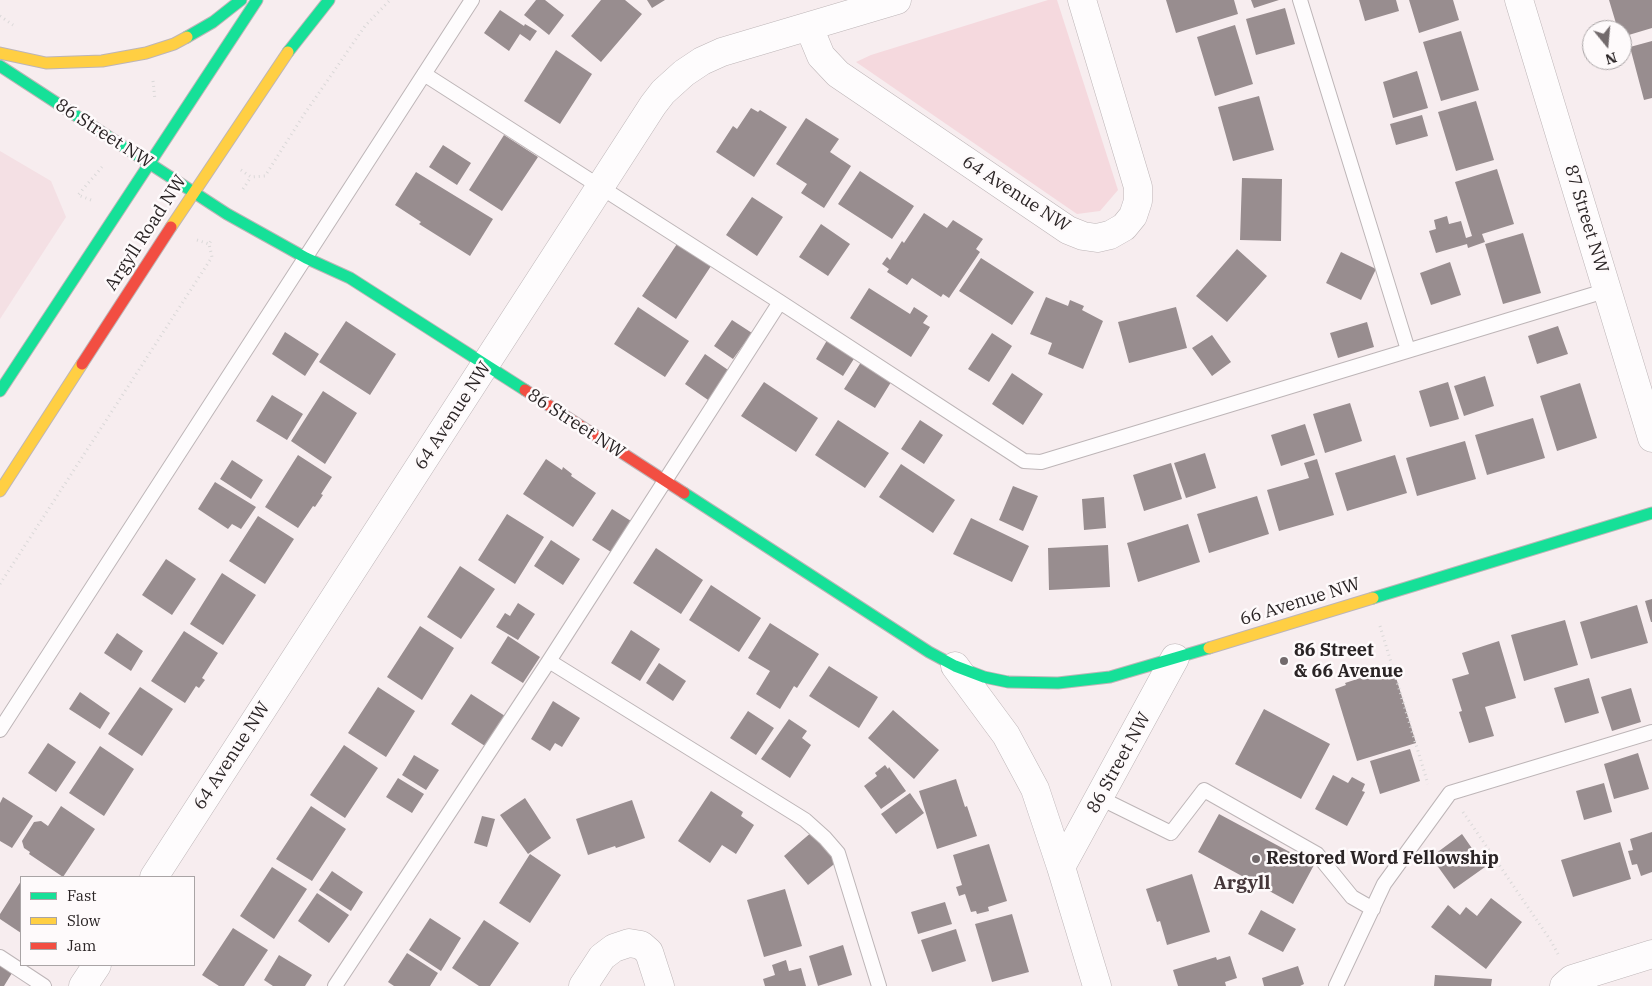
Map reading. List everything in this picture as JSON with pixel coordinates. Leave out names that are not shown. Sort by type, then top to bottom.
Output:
[{"type":"street","points":[[0,53],[46,63],[102,61],[146,53],[174,44],[213,22],[242,0]]},
{"type":"street","name":"Argyll Road NW","points":[[0,391],[257,0]]},
{"type":"street","name":"Argyll Road NW","points":[[0,491],[193,192],[290,50],[329,0]]},
{"type":"street","name":"64 Avenue NW","points":[[155,876],[653,105],[679,77],[702,61],[722,52],[897,0]]},
{"type":"street","name":"64 Avenue NW","points":[[809,27],[821,56],[838,74],[1068,230],[1083,236],[1097,238],[1110,235],[1124,227],[1132,216],[1138,201],[1138,187],[1082,0]]},
{"type":"street","name":"87 Street NW","points":[[1519,0],[1652,438]]},
{"type":"street","name":"86 Street NW","points":[[0,66],[193,192],[272,240],[350,278],[929,652],[955,666],[989,710],[1022,762],[1035,789],[1097,986]]},
{"type":"street","name":"66 Avenue NW","points":[[955,666],[984,677],[1008,682],[1079,682],[1110,677],[1652,512]]},
{"type":"street","name":"86 Street NW","points":[[1061,867],[1175,658]]},
{"type":"street","points":[[584,986],[602,957],[614,948],[629,943],[642,945],[649,952],[660,986]]},
{"type":"street","points":[[1564,986],[1572,979],[1652,954]]},
{"type":"street","points":[[83,986],[96,966]]},
{"type":"lane","points":[[0,730],[472,0]]},
{"type":"lane","points":[[1300,0],[1408,350]]},
{"type":"lane","points":[[424,74],[1024,461],[1041,462],[1608,290]]},
{"type":"lane","points":[[335,986],[549,661],[780,302]]},
{"type":"lane","points":[[549,661],[805,820],[826,838],[838,853],[879,986]]},
{"type":"lane","points":[[1336,986],[1384,884],[1450,793],[1652,732]]},
{"type":"lane","points":[[1100,798],[1171,833],[1204,790],[1318,854],[1352,897],[1373,909]]},
{"type":"lane","points":[[0,957],[44,986]]},
{"type":"path","points":[[251,177],[265,176],[303,116],[366,26],[390,0]]},
{"type":"path","points":[[150,72],[156,98],[154,104]]},
{"type":"path","points":[[0,584],[212,257],[209,244]]},
{"type":"shaded area","points":[[1048,0],[1057,0],[1118,190],[1100,211],[1077,214],[856,62],[871,55]]},
{"type":"shaded area","points":[[0,151],[51,181],[66,217],[0,319]]},
{"type":"building","points":[[536,0],[545,0],[564,15],[549,35],[524,15]]},
{"type":"building","points":[[601,0],[625,0],[642,14],[601,62],[571,36]]},
{"type":"building","points":[[647,0],[665,0],[652,8]]},
{"type":"building","points":[[1166,0],[1234,0],[1238,14],[1176,33]]},
{"type":"building","points":[[1251,0],[1279,0],[1254,8]]},
{"type":"building","points":[[1359,0],[1396,0],[1399,11],[1365,21]]},
{"type":"building","points":[[1409,0],[1453,0],[1459,20],[1419,33]]},
{"type":"building","points":[[1609,0],[1652,0],[1652,28],[1632,34],[1632,20],[1615,20]]},
{"type":"building","points":[[1285,8],[1295,44],[1256,55],[1246,19]]},
{"type":"building","points":[[500,10],[524,26],[525,24],[537,31],[530,41],[520,34],[509,51],[484,33]]},
{"type":"building","points":[[1235,25],[1253,84],[1215,96],[1197,37]]},
{"type":"building","points":[[1461,31],[1479,90],[1441,101],[1423,42]]},
{"type":"building","points":[[1652,41],[1652,98],[1644,100],[1632,55],[1632,46]]},
{"type":"building","points":[[556,50],[592,74],[560,124],[524,101]]},
{"type":"building","points":[[1417,71],[1428,108],[1393,118],[1383,82]]},
{"type":"building","points":[[1259,96],[1274,150],[1233,161],[1218,107]]},
{"type":"building","points":[[1476,101],[1494,160],[1456,171],[1438,112]]},
{"type":"building","points":[[751,108],[758,112],[760,110],[787,127],[754,177],[716,152],[733,126],[737,129]]},
{"type":"building","points":[[1422,115],[1428,136],[1396,145],[1390,124]]},
{"type":"building","points":[[806,118],[839,139],[830,152],[851,166],[824,208],[801,193],[807,184],[776,164]]},
{"type":"building","points":[[504,135],[538,157],[502,211],[469,190]]},
{"type":"building","points":[[443,145],[471,163],[457,185],[429,167]]},
{"type":"building","points":[[1497,169],[1514,224],[1482,234],[1485,242],[1468,248],[1467,244],[1436,253],[1429,231],[1436,229],[1434,220],[1447,216],[1449,224],[1461,221],[1466,238],[1472,236],[1455,182]]},
{"type":"building","points":[[860,171],[914,206],[892,239],[838,204]]},
{"type":"building","points":[[416,172],[493,219],[470,256],[419,224],[421,222],[395,205]]},
{"type":"building","points":[[1242,178],[1282,179],[1281,241],[1240,240]]},
{"type":"building","points":[[752,197],[783,217],[757,256],[726,235]]},
{"type":"building","points":[[924,213],[947,228],[953,220],[983,239],[976,249],[980,252],[949,298],[943,294],[941,297],[912,278],[907,285],[887,272],[889,269],[882,264],[887,257],[890,260],[902,241],[904,243]]},
{"type":"building","points":[[821,224],[850,244],[828,276],[799,257]]},
{"type":"building","points":[[1523,233],[1541,293],[1503,304],[1485,244]]},
{"type":"building","points":[[679,241],[713,263],[676,319],[642,296]]},
{"type":"building","points":[[1237,249],[1267,276],[1227,322],[1196,296]]},
{"type":"building","points":[[1341,252],[1376,269],[1361,300],[1326,283]]},
{"type":"building","points":[[981,258],[1034,292],[1012,325],[959,291]]},
{"type":"building","points":[[1450,262],[1461,295],[1431,305],[1420,273]]},
{"type":"building","points":[[869,288],[910,314],[914,307],[928,316],[923,323],[930,327],[911,357],[850,318]]},
{"type":"building","points":[[1046,297],[1068,306],[1070,300],[1084,306],[1082,310],[1103,321],[1083,369],[1048,354],[1052,343],[1030,334]]},
{"type":"building","points":[[638,307],[689,341],[665,377],[614,344]]},
{"type":"building","points":[[1176,307],[1187,348],[1129,363],[1118,322]]},
{"type":"building","points":[[732,320],[752,333],[733,359],[714,346]]},
{"type":"building","points":[[346,321],[396,354],[370,395],[319,362]]},
{"type":"building","points":[[1367,322],[1374,347],[1338,358],[1330,333]]},
{"type":"building","points":[[1558,326],[1568,354],[1537,364],[1528,336]]},
{"type":"building","points":[[285,332],[319,354],[305,376],[272,354]]},
{"type":"building","points":[[992,333],[1012,346],[989,382],[968,369]]},
{"type":"building","points":[[1212,335],[1231,362],[1212,376],[1192,348]]},
{"type":"building","points":[[829,337],[857,354],[843,376],[816,359]]},
{"type":"building","points":[[705,354],[731,372],[711,402],[685,384]]},
{"type":"building","points":[[863,359],[893,379],[875,408],[844,389]]},
{"type":"building","points":[[1012,373],[1043,394],[1023,425],[992,404]]},
{"type":"building","points":[[1485,376],[1494,406],[1464,416],[1454,386]]},
{"type":"building","points":[[764,382],[818,418],[796,452],[741,416]]},
{"type":"building","points":[[1448,382],[1459,419],[1430,427],[1419,391]]},
{"type":"building","points":[[1580,383],[1597,438],[1557,451],[1540,396]]},
{"type":"building","points":[[323,391],[357,413],[325,464],[291,441]]},
{"type":"building","points":[[272,395],[303,414],[287,440],[256,421]]},
{"type":"building","points":[[1350,403],[1362,441],[1325,453],[1313,414]]},
{"type":"building","points":[[1533,418],[1545,458],[1487,475],[1475,435]]},
{"type":"building","points":[[838,420],[889,453],[865,488],[815,455]]},
{"type":"building","points":[[920,420],[943,435],[924,464],[901,449]]},
{"type":"building","points":[[1305,424],[1315,455],[1281,466],[1271,435]]},
{"type":"building","points":[[1465,441],[1476,479],[1417,496],[1406,458]]},
{"type":"building","points":[[1205,453],[1216,488],[1186,498],[1174,463]]},
{"type":"building","points":[[298,455],[332,477],[315,507],[313,506],[298,528],[265,507]]},
{"type":"building","points":[[1395,455],[1407,493],[1347,511],[1335,473]]},
{"type":"building","points":[[546,459],[562,470],[563,467],[572,474],[571,476],[596,493],[573,527],[523,494]]},
{"type":"building","points":[[1317,459],[1334,515],[1279,531],[1267,490],[1309,478],[1304,463]]},
{"type":"building","points":[[232,460],[263,480],[251,499],[220,479]]},
{"type":"building","points":[[1171,463],[1182,499],[1144,511],[1133,475]]},
{"type":"building","points":[[901,464],[955,500],[933,533],[879,497]]},
{"type":"building","points":[[215,482],[256,507],[241,529],[232,524],[228,529],[198,509]]},
{"type":"building","points":[[1013,486],[1038,496],[1023,531],[999,520]]},
{"type":"building","points":[[1257,496],[1269,534],[1209,553],[1197,514]]},
{"type":"building","points":[[1104,497],[1106,528],[1084,530],[1082,499]]},
{"type":"building","points":[[612,509],[631,521],[611,552],[592,540]]},
{"type":"building","points":[[507,514],[544,537],[515,584],[478,560]]},
{"type":"building","points":[[258,516],[294,539],[265,584],[229,561]]},
{"type":"building","points":[[971,518],[1029,546],[1012,582],[953,554]]},
{"type":"building","points":[[1188,524],[1200,562],[1138,582],[1127,543]]},
{"type":"building","points":[[551,540],[580,559],[563,585],[534,566]]},
{"type":"building","points":[[1108,545],[1110,587],[1049,590],[1048,548]]},
{"type":"building","points":[[656,548],[703,580],[681,614],[633,583]]},
{"type":"building","points":[[166,559],[196,579],[172,615],[142,595]]},
{"type":"building","points":[[460,566],[495,589],[461,639],[427,617]]},
{"type":"building","points":[[222,573],[256,595],[223,645],[190,624]]},
{"type":"building","points":[[711,585],[761,618],[739,652],[689,620]]},
{"type":"building","points":[[1652,599],[1652,622],[1651,622],[1645,601]]},
{"type":"building","points":[[518,603],[535,614],[518,640],[496,627],[505,613],[510,616]]},
{"type":"building","points":[[1637,605],[1648,643],[1591,659],[1580,622]]},
{"type":"building","points":[[1565,620],[1578,665],[1524,681],[1511,635]]},
{"type":"building","points":[[770,623],[819,654],[797,688],[794,686],[780,709],[756,694],[770,671],[748,658]]},
{"type":"building","points":[[420,626],[454,648],[422,700],[387,677]]},
{"type":"building","points":[[631,630],[660,649],[640,681],[611,663]]},
{"type":"building","points":[[184,631],[218,653],[202,678],[205,680],[199,688],[196,686],[185,703],[151,681]]},
{"type":"building","points":[[117,633],[143,651],[131,671],[104,653]]},
{"type":"building","points":[[508,636],[540,657],[523,683],[491,663]]},
{"type":"building","points":[[1499,641],[1516,698],[1485,707],[1494,736],[1469,743],[1459,712],[1462,711],[1452,679],[1469,674],[1462,653]]},
{"type":"building","points":[[659,663],[686,681],[673,701],[646,683]]},
{"type":"building","points":[[829,666],[878,697],[859,728],[809,696]]},
{"type":"building","points":[[1382,671],[1383,674],[1394,671],[1416,743],[1357,761],[1335,689],[1346,685],[1345,683]]},
{"type":"building","points":[[1589,678],[1599,713],[1565,723],[1554,688]]},
{"type":"building","points":[[140,687],[173,709],[142,756],[108,734]]},
{"type":"building","points":[[378,687],[415,711],[386,757],[348,733]]},
{"type":"building","points":[[1631,688],[1641,722],[1612,731],[1601,697]]},
{"type":"building","points":[[80,692],[110,713],[100,729],[69,709]]},
{"type":"building","points":[[471,694],[505,716],[485,746],[451,724]]},
{"type":"building","points":[[553,701],[580,718],[562,747],[555,743],[550,751],[531,739]]},
{"type":"building","points":[[1264,709],[1330,744],[1301,799],[1235,764]]},
{"type":"building","points":[[893,710],[939,750],[914,779],[868,738]]},
{"type":"building","points":[[748,711],[774,728],[756,755],[730,738]]},
{"type":"building","points":[[789,719],[807,731],[802,738],[811,745],[790,778],[761,759]]},
{"type":"building","points":[[48,743],[76,762],[56,792],[28,773]]},
{"type":"building","points":[[344,745],[378,768],[345,818],[310,795]]},
{"type":"building","points":[[100,746],[134,769],[104,816],[69,793]]},
{"type":"building","points":[[1410,749],[1420,781],[1380,794],[1370,761]]},
{"type":"building","points":[[1638,753],[1649,789],[1614,799],[1604,764]]},
{"type":"building","points":[[414,755],[439,770],[426,790],[402,775]]},
{"type":"building","points":[[885,765],[888,769],[889,767],[906,791],[881,809],[864,786],[877,776],[875,773]]},
{"type":"building","points":[[1333,775],[1348,783],[1352,777],[1365,784],[1362,791],[1365,792],[1347,826],[1315,809]]},
{"type":"building","points":[[398,778],[424,794],[412,813],[386,797]]},
{"type":"building","points":[[956,779],[977,836],[937,849],[919,791]]},
{"type":"building","points":[[1604,783],[1612,812],[1584,820],[1576,791]]},
{"type":"building","points":[[711,791],[743,812],[741,816],[754,825],[736,854],[722,845],[710,863],[678,841]]},
{"type":"building","points":[[910,793],[924,813],[896,834],[881,814]]},
{"type":"building","points":[[3,797],[33,816],[12,848],[0,841],[0,803]]},
{"type":"building","points":[[525,798],[551,838],[528,854],[500,815]]},
{"type":"building","points":[[632,800],[645,838],[588,855],[576,819]]},
{"type":"building","points":[[61,806],[95,829],[64,876],[29,854],[30,852],[24,848],[22,841],[34,822],[41,821],[48,826]]},
{"type":"building","points":[[311,806],[346,829],[312,881],[276,859]]},
{"type":"building","name":"Restored Word Fellowship","points":[[1219,814],[1314,865],[1293,904],[1198,852]]},
{"type":"building","points":[[482,816],[495,819],[487,847],[474,843]]},
{"type":"building","points":[[813,831],[838,861],[808,885],[784,856]]},
{"type":"building","points":[[1652,832],[1652,872],[1641,876],[1637,864],[1632,865],[1628,851],[1633,850],[1630,839]]},
{"type":"building","points":[[1462,834],[1485,867],[1454,889],[1431,857]]},
{"type":"building","points":[[1620,842],[1631,879],[1573,897],[1561,860]]},
{"type":"building","points":[[989,844],[1007,901],[988,907],[989,911],[977,914],[976,911],[971,912],[965,894],[959,896],[956,887],[962,885],[953,855]]},
{"type":"building","points":[[530,854],[561,875],[530,923],[499,903]]},
{"type":"building","points":[[272,867],[307,889],[274,939],[240,916]]},
{"type":"building","points":[[332,871],[363,892],[351,911],[319,890]]},
{"type":"building","points":[[1192,874],[1210,932],[1167,945],[1160,921],[1157,922],[1146,889]]},
{"type":"building","points":[[20,883],[20,932],[0,919],[0,914]]},
{"type":"building","points":[[785,889],[802,946],[764,957],[747,900]]},
{"type":"building","points":[[317,893],[349,915],[329,943],[298,921]]},
{"type":"building","points":[[1491,898],[1522,922],[1486,969],[1431,927],[1448,905],[1460,915],[1466,907],[1477,916]]},
{"type":"building","points":[[945,902],[952,924],[918,934],[911,912]]},
{"type":"building","points":[[1261,910],[1296,929],[1283,952],[1248,934]]},
{"type":"building","points":[[1012,914],[1029,972],[992,982],[975,924]]},
{"type":"building","points":[[430,918],[461,938],[441,971],[409,950]]},
{"type":"building","points":[[484,920],[519,943],[490,986],[479,986],[452,968]]},
{"type":"building","points":[[233,928],[268,950],[244,986],[219,986],[202,975]]},
{"type":"building","points":[[956,929],[966,961],[932,972],[921,940]]},
{"type":"building","points":[[843,945],[852,975],[818,986],[809,956]]},
{"type":"building","points":[[407,953],[438,973],[430,986],[394,986],[388,982]]},
{"type":"building","points":[[279,955],[312,975],[305,986],[273,986],[264,980]]},
{"type":"building","points":[[1230,956],[1237,978],[1225,982],[1226,986],[1178,986],[1173,970],[1216,957],[1217,960]]},
{"type":"building","points":[[786,960],[789,971],[801,968],[806,986],[765,986],[763,979],[775,975],[772,965]]},
{"type":"building","points":[[0,965],[12,973],[4,986],[0,986]]},
{"type":"building","points":[[1298,966],[1304,984],[1300,986],[1264,986],[1262,978]]},
{"type":"building","points":[[1435,975],[1492,979],[1491,986],[1434,986]]},
{"type":"traffic: fast","points":[[187,37],[213,22],[241,0]]},
{"type":"traffic: fast","points":[[0,391],[257,0]]},
{"type":"traffic: fast","points":[[288,52],[329,0]]},
{"type":"traffic: fast","points":[[0,66],[227,214],[306,258],[350,278],[525,390]]},
{"type":"traffic: fast","points":[[684,493],[929,652],[955,666],[984,677],[1008,682],[1058,683],[1110,677],[1209,648]]},
{"type":"traffic: fast","points":[[1373,598],[1652,513]]},
{"type":"traffic: slow","points":[[0,53],[46,63],[102,61],[146,53],[174,44],[187,37]]},
{"type":"traffic: slow","points":[[171,227],[288,52]]},
{"type":"traffic: slow","points":[[0,491],[82,364]]},
{"type":"traffic: slow","points":[[1209,648],[1373,598]]},
{"type":"traffic: jam","points":[[82,364],[171,227]]},
{"type":"traffic: jam","points":[[525,390],[684,493]]},
{"type":"place","name":"86 Street & 66 Avenue","points":[[1284,661]]},
{"type":"place","name":"Restored Word Fellowship","points":[[1256,859]]},
{"type":"district","name":"Argyll","points":[[1242,884]]}]
